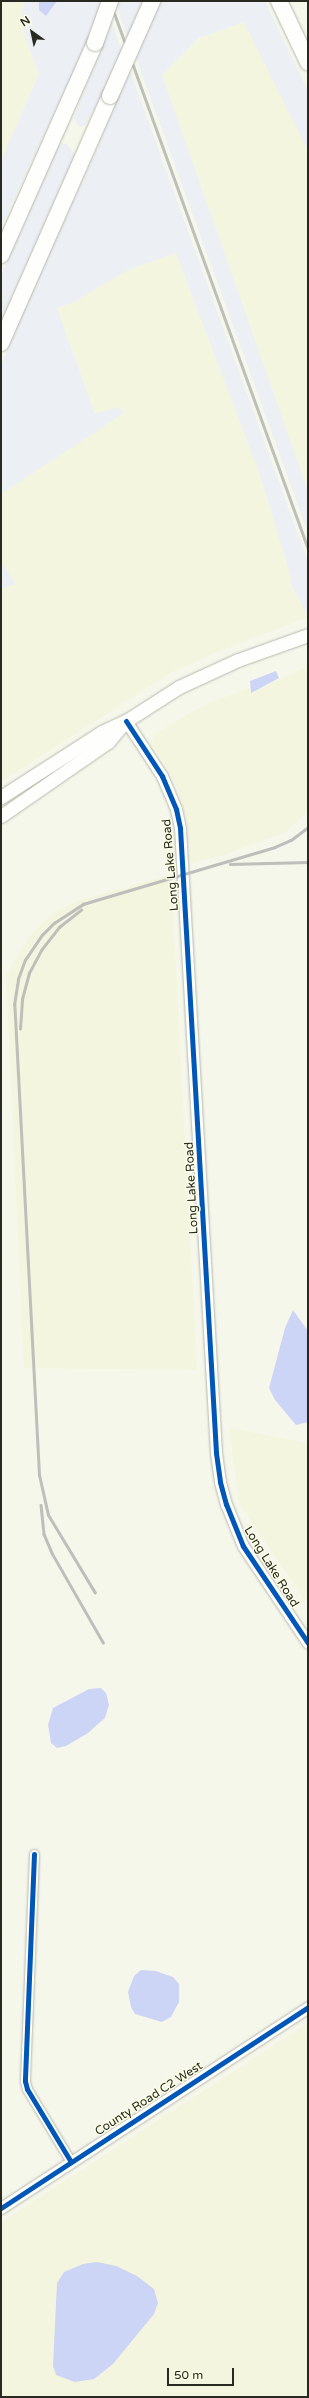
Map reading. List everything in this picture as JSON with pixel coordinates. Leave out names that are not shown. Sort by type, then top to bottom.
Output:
[{"type":"highway","points":[[1,255],[95,43],[110,1]]},
{"type":"highway","points":[[1,343],[152,1]]},
{"type":"highway","points":[[279,1],[308,62]]},
{"type":"main road","points":[[1,797],[102,732],[126,721],[179,687],[216,669],[308,635]]},
{"type":"main road","points":[[1,816],[108,742],[126,721]]},
{"type":"street","name":"Long Lake Road","points":[[126,721],[162,776],[176,809],[180,828],[216,1449],[220,1482],[226,1504],[243,1546],[308,1644]]},
{"type":"street","points":[[34,1854],[25,2081],[27,2089],[71,2162]]},
{"type":"street","name":"County Road C2 West","points":[[1,2208],[308,2007]]},
{"type":"shaded area","points":[[1,1],[25,1],[21,14],[25,37],[39,74],[1,161]]},
{"type":"shaded area","points":[[25,1],[39,1],[39,10],[54,5],[57,1],[102,1],[93,30],[1,227],[1,161],[39,74],[25,37],[21,14]]},
{"type":"shaded area","points":[[118,1],[143,1],[127,37],[117,6]]},
{"type":"shaded area","points":[[161,1],[265,1],[308,91],[308,151],[244,22],[199,38],[162,75],[308,491],[308,533],[135,55]]},
{"type":"shaded area","points":[[112,22],[121,50],[99,101],[85,125],[80,127],[74,119]]},
{"type":"shaded area","points":[[245,22],[308,151],[308,491],[162,75],[200,38]]},
{"type":"shaded area","points":[[129,68],[308,562],[308,616],[289,581],[292,580],[260,475],[176,253],[128,270],[74,302],[57,308],[95,414],[119,407],[124,413],[1,494],[1,366],[15,328],[93,158]]},
{"type":"shaded area","points":[[66,143],[75,155],[1,320],[1,275],[57,150],[61,144]]},
{"type":"shaded area","points":[[176,253],[260,475],[292,580],[289,582],[308,617],[214,653],[170,673],[1,782],[1,589],[16,584],[1,562],[1,494],[123,413],[119,407],[96,415],[57,308],[74,302],[128,270]]},
{"type":"shaded area","points":[[1,562],[16,584],[1,589]]},
{"type":"shaded area","points":[[308,666],[308,811],[286,832],[221,856],[191,863],[189,832],[179,793],[171,774],[150,741],[163,729],[202,706],[249,688],[251,693]]},
{"type":"shaded area","points":[[171,875],[197,1370],[24,1368],[6,975],[29,937],[50,916],[77,901]]},
{"type":"shaded area","points":[[229,1428],[308,1443],[308,1604],[239,1503]]},
{"type":"shaded area","points":[[308,2023],[308,2397],[1,2397],[1,2222]]},
{"type":"water","points":[[39,1],[57,1],[46,16],[39,10]]},
{"type":"water","points":[[276,671],[279,678],[251,693],[250,681]]},
{"type":"water","points":[[293,1310],[308,1331],[308,1422],[296,1425],[275,1400],[269,1388],[285,1328]]},
{"type":"water","points":[[101,1688],[106,1693],[109,1705],[105,1718],[88,1733],[66,1746],[57,1748],[51,1743],[48,1725],[53,1708],[89,1689]]},
{"type":"water","points":[[141,1970],[156,1971],[173,1977],[179,1984],[179,2002],[171,2017],[162,2022],[135,2014],[131,2007],[128,1992],[134,1976]]},
{"type":"water","points":[[97,2262],[116,2266],[137,2276],[154,2289],[158,2303],[154,2314],[113,2364],[94,2379],[75,2382],[56,2375],[53,2366],[57,2283],[64,2272],[83,2264]]},
{"type":"railway","points":[[110,1],[308,548]]},
{"type":"railway","points":[[95,1593],[48,1515],[39,1475],[14,1005],[18,979],[25,960],[42,935],[54,923],[83,904],[275,847],[291,840],[308,827]]},
{"type":"railway","points":[[230,864],[308,862]]},
{"type":"railway","points":[[20,1029],[22,999],[29,973],[42,949],[59,927],[81,910]]},
{"type":"railway","points":[[41,1505],[44,1534],[52,1553],[103,1642]]},
{"type":"cycle path","points":[[126,721],[162,776],[176,809],[180,828],[216,1453],[220,1482],[226,1504],[243,1546],[308,1643]]},
{"type":"cycle path","points":[[34,1854],[25,2081],[27,2089],[71,2162]]},
{"type":"cycle path","points":[[1,2208],[308,2007]]}]
